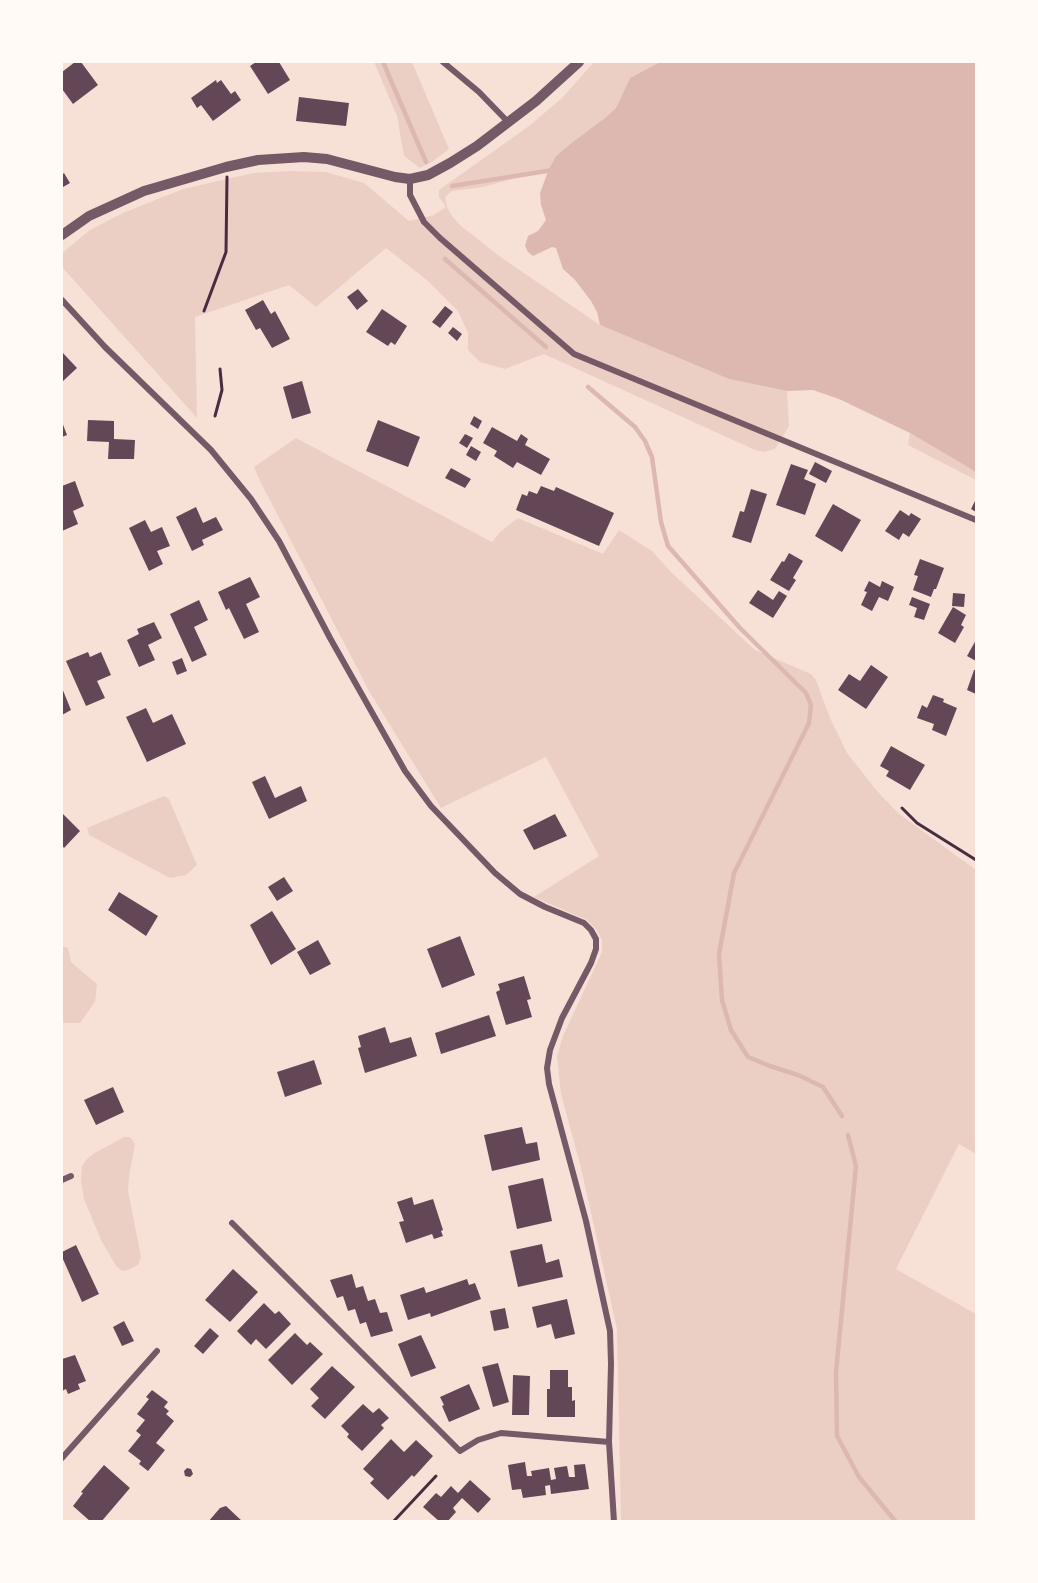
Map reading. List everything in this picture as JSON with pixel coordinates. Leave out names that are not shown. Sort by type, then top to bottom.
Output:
[{"type":"street","points":[[443,62],[479,92],[508,122]]},
{"type":"street","points":[[62,235],[89,216],[144,191],[226,166],[258,160],[304,157],[327,159],[395,177],[410,178],[428,175],[450,163],[508,122],[536,101],[579,62]]},
{"type":"street","points":[[410,178],[410,195],[424,222],[574,354],[976,520]]},
{"type":"street","points":[[62,300],[105,347],[212,450],[250,499],[279,541],[330,638],[405,771],[431,806],[495,873],[520,894],[544,907],[584,923],[596,939],[596,949],[591,963],[562,1018],[550,1050],[547,1068],[549,1084],[586,1221],[610,1331],[609,1442],[614,1521]]},
{"type":"street","points":[[62,1180],[71,1176]]},
{"type":"street","points":[[232,1223],[460,1451],[478,1440],[501,1433],[609,1442]]},
{"type":"street","points":[[62,1458],[157,1351]]},
{"type":"path","points":[[204,311],[226,252],[228,193],[226,166]]},
{"type":"path","points":[[215,417],[222,390],[220,369]]},
{"type":"path","points":[[902,808],[917,823],[976,860]]},
{"type":"path","points":[[393,1521],[436,1476]]},
{"type":"shaded area","points":[[374,62],[412,62],[449,149],[432,162],[420,168],[404,156],[397,116]]},
{"type":"shaded area","points":[[594,62],[660,62],[630,78],[616,108],[589,132],[556,156],[549,169],[483,187],[452,191],[445,197],[447,207],[461,226],[502,258],[600,325],[729,379],[787,391],[789,426],[775,449],[764,452],[755,450],[544,354],[505,369],[480,362],[468,350],[468,333],[458,311],[428,281],[386,248],[316,307],[289,285],[195,317],[197,418],[62,267],[62,253],[90,230],[123,213],[183,189],[253,173],[326,172],[364,183],[409,221],[434,215],[446,207],[439,197],[439,190],[529,126],[562,98]]},
{"type":"shaded area","points":[[660,62],[976,62],[976,472],[910,433],[839,399],[813,390],[787,391],[729,379],[600,325],[591,301],[563,269],[556,248],[552,247],[533,256],[528,252],[525,246],[528,236],[538,231],[546,220],[540,193],[556,156],[616,108],[630,78]]},
{"type":"shaded area","points":[[910,433],[976,472],[976,480],[908,445]]},
{"type":"shaded area","points":[[296,438],[492,542],[500,532],[518,518],[603,554],[619,530],[652,551],[671,572],[755,650],[811,674],[816,680],[830,718],[847,753],[877,791],[898,813],[976,870],[976,1154],[959,1144],[896,1269],[976,1314],[976,1521],[621,1521],[617,1329],[581,1168],[561,1094],[557,1056],[563,1036],[602,952],[602,940],[587,920],[534,897],[599,856],[546,757],[441,808],[369,691],[254,467]]},
{"type":"shaded area","points":[[164,796],[169,799],[197,865],[186,875],[170,878],[89,835],[87,828]]},
{"type":"shaded area","points":[[62,946],[68,948],[71,962],[97,984],[95,1002],[80,1023],[62,1023]]},
{"type":"shaded area","points":[[124,1137],[130,1137],[135,1144],[128,1191],[141,1257],[138,1265],[122,1271],[116,1266],[101,1240],[84,1199],[81,1180],[82,1166],[87,1159]]},
{"type":"building","points":[[75,62],[81,62],[98,85],[73,104],[62,89],[62,72]]},
{"type":"building","points":[[256,62],[279,62],[290,80],[268,94],[250,66]]},
{"type":"building","points":[[216,80],[217,83],[221,80],[231,94],[235,91],[241,100],[213,121],[201,105],[197,108],[191,98]]},
{"type":"building","points":[[299,97],[349,103],[346,126],[296,121]]},
{"type":"building","points":[[64,173],[70,183],[63,187],[62,175]]},
{"type":"building","points":[[358,289],[368,301],[357,310],[347,297]]},
{"type":"building","points":[[263,300],[271,314],[275,311],[290,339],[272,348],[260,328],[256,330],[245,310]]},
{"type":"building","points":[[445,306],[453,312],[440,328],[432,322]]},
{"type":"building","points":[[382,309],[407,326],[395,345],[391,342],[388,346],[366,332]]},
{"type":"building","points":[[453,327],[462,334],[457,341],[448,333]]},
{"type":"building","points":[[62,352],[77,368],[62,382]]},
{"type":"building","points":[[302,381],[311,413],[292,419],[283,387]]},
{"type":"building","points":[[474,416],[482,421],[478,429],[470,424]]},
{"type":"building","points":[[88,420],[114,421],[114,439],[135,440],[134,459],[108,459],[109,442],[87,441]]},
{"type":"building","points":[[378,420],[420,437],[408,467],[366,451]]},
{"type":"building","points":[[62,422],[67,435],[62,437]]},
{"type":"building","points":[[492,427],[517,441],[521,434],[528,439],[525,445],[550,459],[541,475],[517,462],[513,468],[494,456],[497,451],[483,443]]},
{"type":"building","points":[[465,434],[473,438],[467,448],[459,443]]},
{"type":"building","points":[[471,446],[481,452],[476,461],[466,455]]},
{"type":"building","points":[[815,462],[832,471],[826,483],[809,474]]},
{"type":"building","points":[[791,464],[808,470],[804,479],[816,484],[805,515],[776,505]]},
{"type":"building","points":[[451,468],[471,479],[465,488],[445,478]]},
{"type":"building","points":[[75,481],[84,506],[73,511],[78,524],[62,531],[62,486]]},
{"type":"building","points":[[541,486],[554,491],[556,487],[614,513],[599,546],[516,510],[522,494],[527,496],[529,491],[537,494]]},
{"type":"building","points":[[751,489],[767,494],[751,543],[732,537],[740,511],[744,512]]},
{"type":"building","points":[[976,499],[976,512],[971,509]]},
{"type":"building","points":[[833,504],[861,520],[842,552],[815,536]]},
{"type":"building","points":[[196,507],[203,523],[216,517],[223,530],[202,540],[204,545],[192,551],[176,517]]},
{"type":"building","points":[[900,510],[909,516],[911,513],[921,519],[909,537],[903,533],[899,540],[885,531]]},
{"type":"building","points":[[145,520],[151,532],[162,527],[170,546],[157,551],[163,564],[149,571],[129,528]]},
{"type":"building","points":[[789,553],[803,561],[793,578],[796,580],[789,591],[770,580]]},
{"type":"building","points":[[920,559],[944,568],[931,597],[913,590],[918,576],[914,575]]},
{"type":"building","points":[[250,577],[260,597],[246,604],[259,632],[244,639],[229,608],[226,610],[218,592]]},
{"type":"building","points":[[869,581],[880,587],[882,581],[894,587],[888,601],[879,597],[872,611],[861,605]]},
{"type":"building","points":[[758,590],[773,600],[779,591],[787,596],[773,618],[749,603]]},
{"type":"building","points":[[953,593],[965,594],[964,607],[952,606]]},
{"type":"building","points":[[912,597],[930,604],[924,620],[914,617],[917,608],[909,605]]},
{"type":"building","points":[[199,600],[208,620],[194,627],[207,655],[192,662],[170,614]]},
{"type":"building","points":[[953,607],[966,615],[961,625],[964,627],[955,643],[938,633]]},
{"type":"building","points":[[154,622],[162,638],[148,645],[155,660],[139,667],[127,640],[139,634],[137,629]]},
{"type":"building","points":[[976,640],[976,661],[967,656]]},
{"type":"building","points":[[88,652],[90,657],[101,652],[111,675],[97,681],[105,698],[86,706],[66,661]]},
{"type":"building","points":[[182,658],[187,671],[177,675],[172,662]]},
{"type":"building","points":[[871,665],[888,677],[866,709],[838,690],[849,674],[860,681]]},
{"type":"building","points":[[974,670],[976,670],[976,694],[967,690]]},
{"type":"building","points":[[62,688],[71,710],[62,715]]},
{"type":"building","points":[[933,695],[957,708],[946,736],[932,730],[934,724],[917,718],[922,705],[927,708]]},
{"type":"building","points":[[146,708],[153,723],[172,714],[186,744],[147,762],[126,717]]},
{"type":"building","points":[[891,746],[925,765],[910,790],[886,776],[889,771],[880,766]]},
{"type":"building","points":[[265,776],[275,798],[301,786],[307,801],[269,819],[252,782]]},
{"type":"building","points":[[62,813],[80,831],[64,848],[62,845]]},
{"type":"building","points":[[555,814],[567,836],[534,850],[523,830]]},
{"type":"building","points":[[284,877],[293,891],[277,901],[268,887]]},
{"type":"building","points":[[119,892],[158,916],[146,936],[108,910]]},
{"type":"building","points":[[272,911],[296,949],[271,965],[250,925]]},
{"type":"building","points":[[460,936],[475,975],[442,988],[427,949]]},
{"type":"building","points":[[318,940],[331,964],[310,975],[297,952]]},
{"type":"building","points":[[524,976],[531,999],[527,1000],[532,1017],[506,1025],[496,992],[500,990],[498,984]]},
{"type":"building","points":[[489,1015],[496,1036],[441,1054],[435,1033]]},
{"type":"building","points":[[385,1027],[390,1043],[411,1037],[417,1056],[365,1073],[358,1048],[361,1047],[358,1036]]},
{"type":"building","points":[[314,1060],[322,1084],[285,1097],[277,1072]]},
{"type":"building","points":[[113,1087],[124,1112],[96,1125],[84,1100]]},
{"type":"building","points":[[522,1127],[526,1144],[537,1142],[540,1160],[492,1171],[484,1135]]},
{"type":"building","points":[[543,1178],[552,1221],[517,1229],[508,1186]]},
{"type":"building","points":[[412,1197],[414,1205],[433,1199],[443,1236],[434,1239],[432,1234],[406,1243],[399,1222],[404,1221],[397,1202]]},
{"type":"building","points":[[542,1244],[546,1263],[559,1259],[563,1277],[518,1287],[510,1251]]},
{"type":"building","points":[[76,1245],[99,1294],[82,1302],[62,1257],[62,1252]]},
{"type":"building","points":[[233,1269],[258,1292],[230,1322],[205,1300]]},
{"type":"building","points":[[352,1274],[356,1288],[363,1286],[368,1301],[375,1299],[380,1313],[387,1312],[393,1331],[371,1337],[366,1322],[360,1324],[355,1309],[348,1311],[343,1296],[337,1298],[330,1280]]},
{"type":"building","points":[[467,1279],[469,1285],[475,1283],[481,1299],[431,1317],[430,1313],[408,1320],[400,1295],[424,1287],[426,1293]]},
{"type":"building","points":[[567,1299],[575,1334],[555,1339],[551,1324],[537,1328],[532,1307]]},
{"type":"building","points":[[264,1303],[275,1314],[279,1311],[291,1324],[266,1349],[256,1339],[251,1345],[237,1331]]},
{"type":"building","points":[[505,1308],[509,1328],[494,1331],[490,1311]]},
{"type":"building","points":[[124,1321],[134,1341],[122,1346],[113,1327]]},
{"type":"building","points":[[210,1328],[219,1336],[203,1354],[194,1346]]},
{"type":"building","points":[[295,1333],[307,1345],[310,1342],[323,1354],[292,1385],[268,1360]]},
{"type":"building","points":[[421,1335],[436,1368],[411,1377],[398,1344]]},
{"type":"building","points":[[75,1355],[86,1381],[78,1384],[80,1389],[68,1394],[66,1389],[62,1391],[62,1359]]},
{"type":"building","points":[[498,1363],[509,1402],[493,1407],[482,1367]]},
{"type":"building","points":[[332,1366],[355,1387],[325,1419],[311,1406],[319,1398],[310,1389]]},
{"type":"building","points":[[550,1370],[568,1370],[568,1387],[572,1387],[572,1401],[575,1400],[575,1417],[547,1417]]},
{"type":"building","points":[[513,1375],[530,1376],[529,1415],[512,1415]]},
{"type":"building","points":[[469,1384],[480,1409],[449,1422],[440,1397]]},
{"type":"building","points":[[152,1390],[168,1402],[164,1407],[169,1411],[166,1414],[174,1421],[156,1443],[165,1450],[148,1471],[139,1464],[141,1461],[128,1451],[141,1435],[136,1431],[145,1420],[137,1414],[149,1399],[146,1397]]},
{"type":"building","points":[[363,1404],[373,1413],[379,1408],[389,1418],[381,1425],[384,1428],[362,1451],[347,1437],[349,1434],[341,1426]]},
{"type":"building","points":[[391,1439],[404,1452],[416,1440],[433,1456],[388,1500],[370,1483],[374,1479],[363,1469]]},
{"type":"building","points":[[525,1462],[527,1476],[532,1476],[531,1471],[549,1468],[551,1480],[556,1479],[554,1468],[567,1466],[569,1477],[575,1477],[574,1465],[585,1464],[589,1489],[551,1494],[550,1485],[545,1486],[546,1495],[523,1498],[521,1489],[512,1490],[508,1465]]},
{"type":"building","points":[[104,1465],[130,1488],[101,1522],[91,1522],[73,1506],[83,1493],[81,1492]]},
{"type":"building","points":[[187,1468],[191,1469],[193,1474],[190,1477],[185,1476],[184,1471]]},
{"type":"building","points":[[470,1480],[491,1499],[478,1513],[462,1498],[453,1508],[456,1512],[447,1522],[440,1522],[423,1507],[436,1493],[441,1497],[451,1486],[458,1493]]},
{"type":"building","points":[[226,1506],[243,1522],[208,1522],[220,1508]]},
{"type":"waterway","points":[[383,62],[426,162]]},
{"type":"waterway","points":[[452,186],[553,170]]},
{"type":"waterway","points":[[445,259],[546,347]]},
{"type":"waterway","points":[[588,387],[635,427],[645,441],[652,457],[661,522],[668,546],[740,628],[806,693],[811,705],[809,723],[734,873],[719,954],[722,1000],[731,1030],[748,1057],[798,1075],[823,1087],[842,1116]]},
{"type":"waterway","points":[[848,1135],[856,1166],[836,1372],[837,1436],[859,1477],[896,1522]]}]
